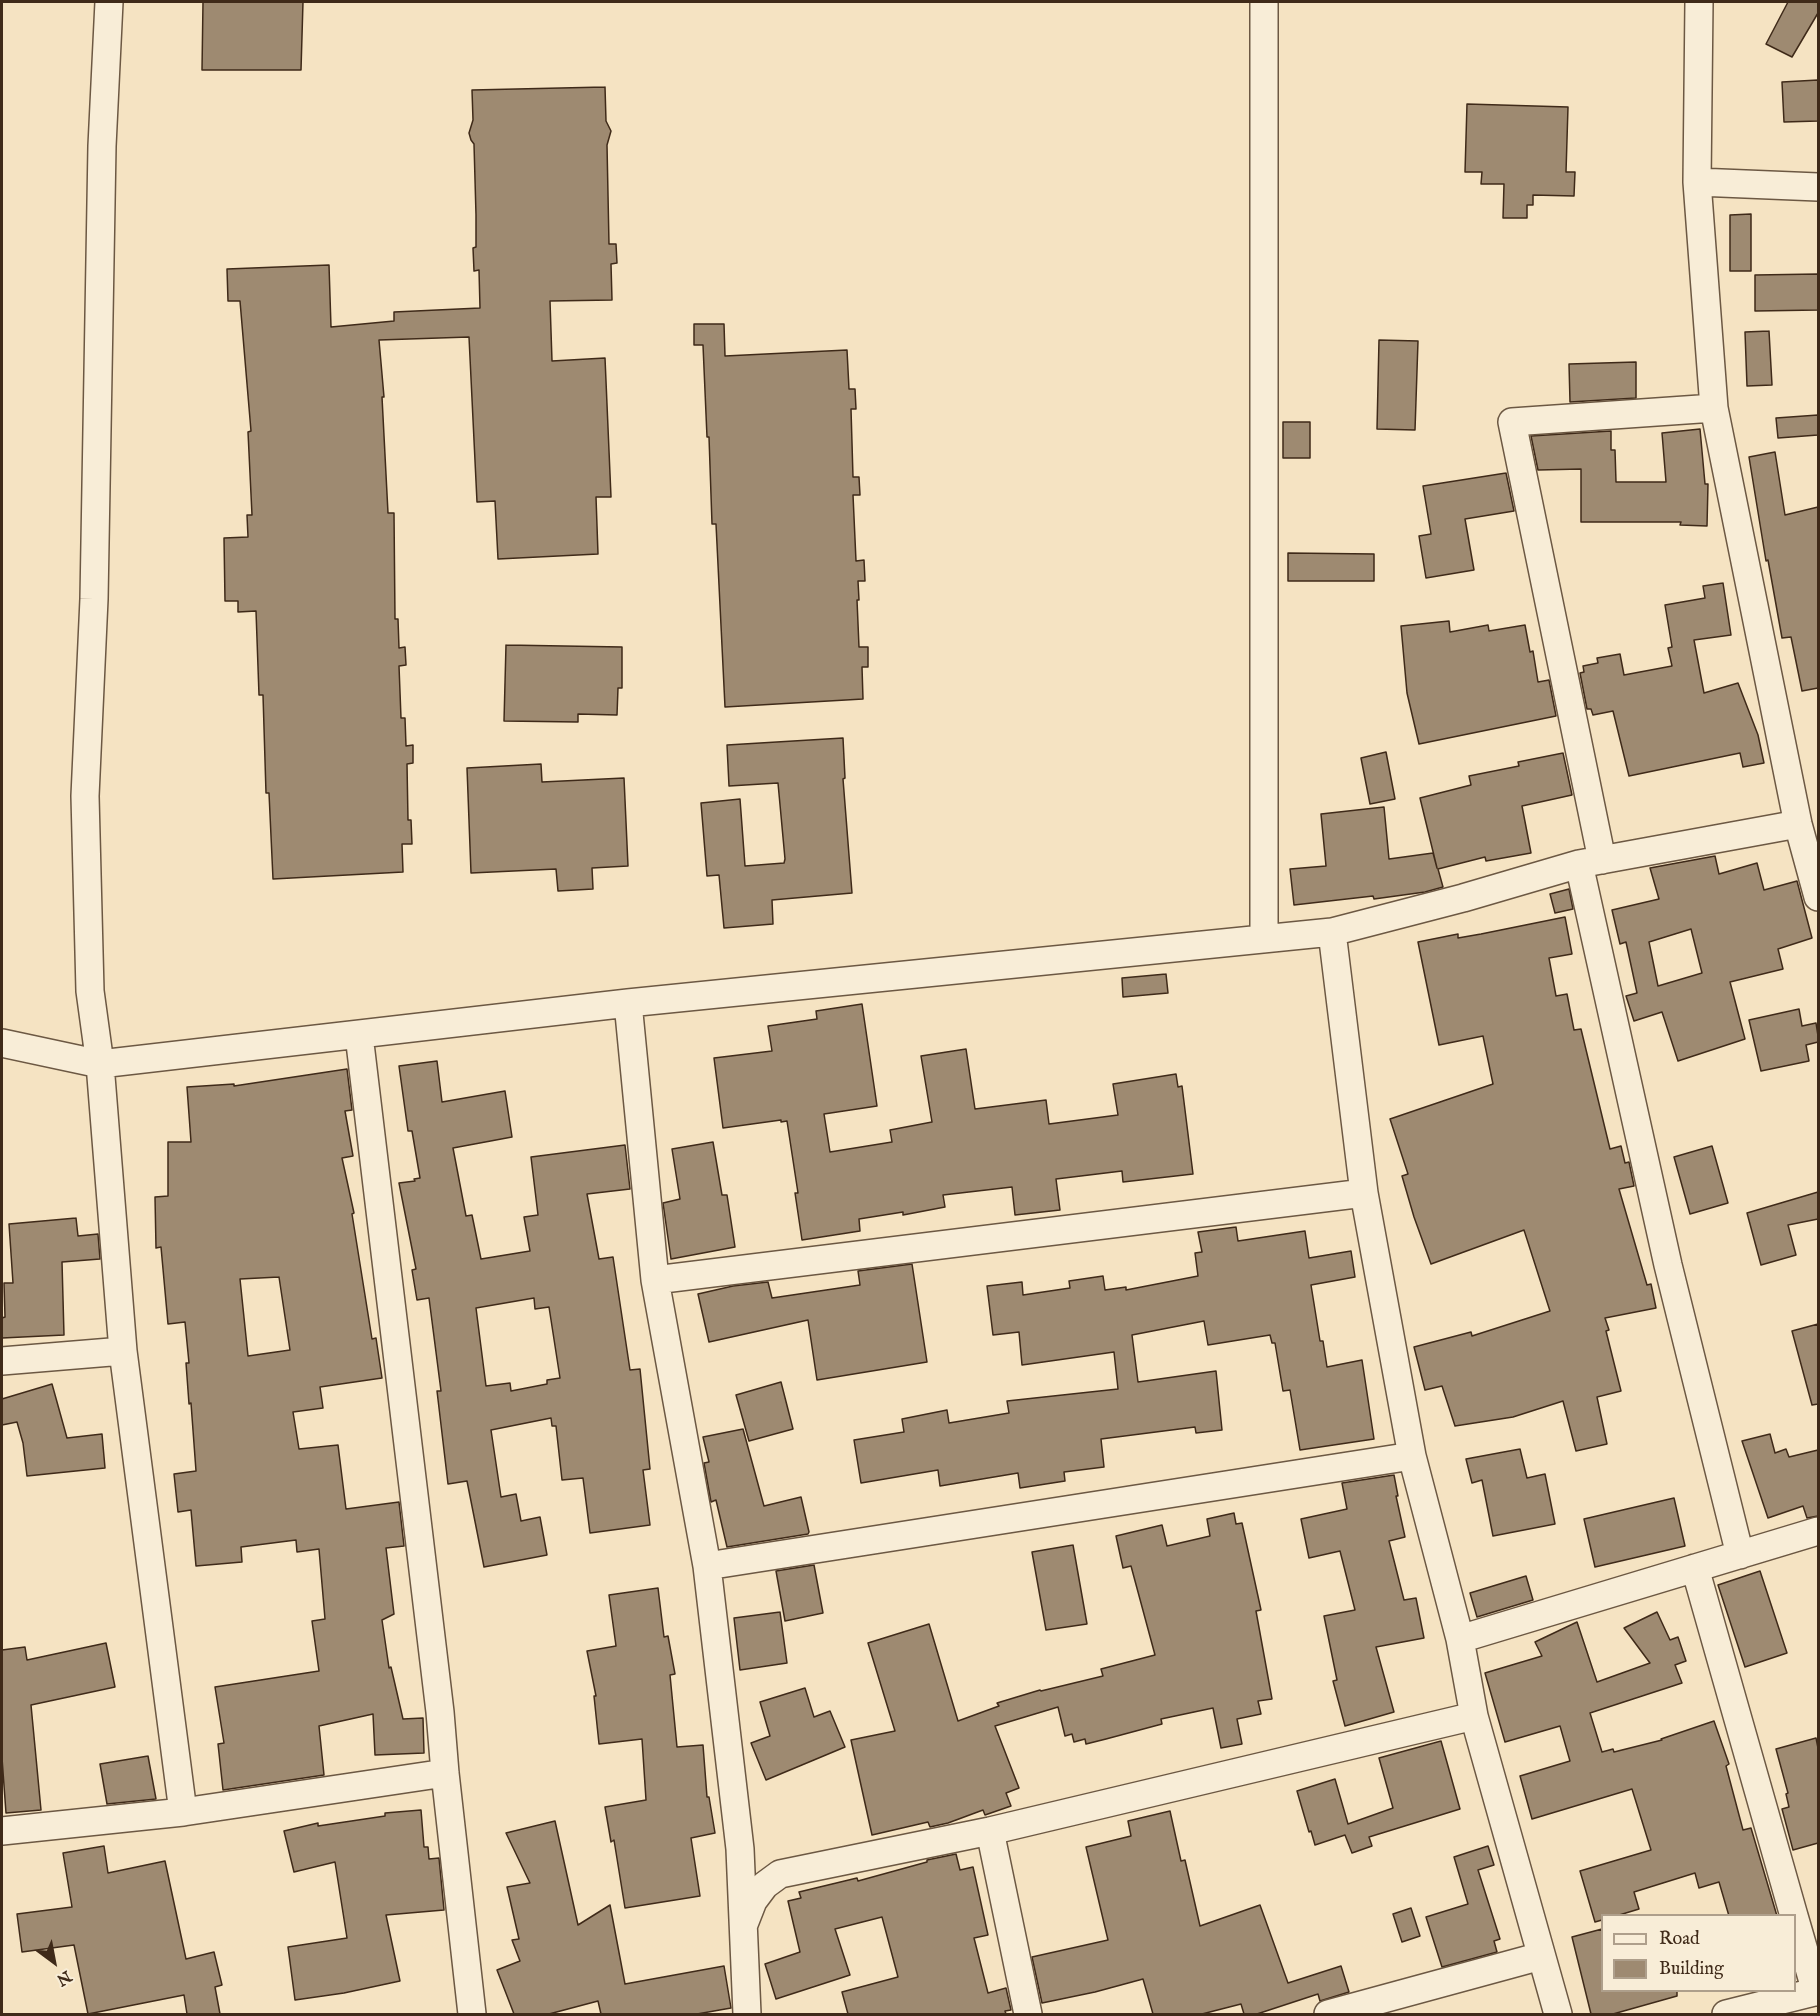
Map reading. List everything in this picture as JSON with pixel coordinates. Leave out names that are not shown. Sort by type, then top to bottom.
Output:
[{"type":"street","points":[[110,2],[102,146],[93,599],[85,796],[90,991],[100,1064],[123,1351],[183,1812]]},
{"type":"street","points":[[1264,2],[1264,939]]},
{"type":"street","points":[[1699,2],[1697,182],[1714,408],[1798,824],[1818,897]]},
{"type":"street","points":[[1697,182],[1818,187]]},
{"type":"street","points":[[1714,408],[1512,422],[1591,862],[1668,1265],[1740,1555]]},
{"type":"street","points":[[2,1043],[100,1064],[628,1003],[1332,932],[1591,862],[1798,824]]},
{"type":"street","points":[[1332,932],[1364,1193],[1412,1456],[1460,1639],[1474,1716],[1558,2014]]},
{"type":"street","points":[[628,1003],[656,1280],[707,1566],[740,1849],[747,2014]]},
{"type":"street","points":[[359,1035],[441,1712],[445,1773],[472,2014]]},
{"type":"street","points":[[656,1280],[1364,1193]]},
{"type":"street","points":[[2,1361],[123,1351]]},
{"type":"street","points":[[707,1566],[1412,1456]]},
{"type":"street","points":[[1460,1639],[1818,1531]]},
{"type":"street","points":[[1695,1568],[1793,1914]]},
{"type":"street","points":[[742,1930],[753,1901],[765,1885],[780,1874],[990,1831],[1474,1716]]},
{"type":"street","points":[[2,1831],[183,1812],[445,1773]]},
{"type":"street","points":[[990,1831],[1028,2014]]},
{"type":"street","points":[[740,1849],[766,1868],[780,1874]]},
{"type":"street","points":[[1726,2014],[1817,1992],[1796,1923]]},
{"type":"street","points":[[1328,2014],[1541,1956]]},
{"type":"building","points":[[203,2],[303,2],[301,70],[202,70]]},
{"type":"building","points":[[1788,2],[1818,2],[1818,13],[1792,57],[1766,44]]},
{"type":"building","points":[[1818,80],[1818,121],[1784,122],[1782,82]]},
{"type":"building","points":[[605,87],[606,121],[611,131],[607,145],[609,244],[616,244],[617,263],[611,264],[612,300],[550,301],[552,361],[605,358],[611,497],[596,497],[598,554],[498,559],[495,501],[477,502],[469,337],[379,340],[384,397],[382,397],[388,513],[394,513],[395,619],[398,619],[399,648],[405,647],[406,665],[399,666],[401,718],[405,718],[406,746],[413,745],[413,763],[407,764],[408,820],[411,820],[412,844],[402,844],[403,872],[273,879],[269,793],[266,793],[263,695],[259,695],[256,611],[238,612],[238,601],[225,601],[224,538],[248,537],[247,515],[252,515],[248,432],[251,431],[240,301],[228,301],[227,269],[329,265],[331,327],[394,321],[394,312],[480,308],[479,270],[474,271],[473,248],[476,247],[474,144],[469,133],[473,120],[472,90]]},
{"type":"building","points":[[1467,104],[1568,107],[1566,172],[1575,172],[1574,196],[1533,195],[1533,205],[1527,205],[1527,218],[1503,218],[1504,184],[1481,184],[1482,172],[1465,172]]},
{"type":"building","points":[[1751,214],[1751,271],[1730,271],[1730,215]]},
{"type":"building","points":[[1818,274],[1818,310],[1755,311],[1755,275]]},
{"type":"building","points":[[694,324],[724,324],[725,356],[847,350],[849,389],[855,389],[856,409],[851,409],[853,477],[859,477],[860,495],[853,495],[856,561],[864,560],[865,581],[858,581],[859,600],[857,600],[859,647],[868,647],[868,667],[862,667],[863,699],[725,707],[716,524],[712,524],[703,345],[694,345]]},
{"type":"building","points":[[1769,331],[1772,385],[1747,386],[1745,332]]},
{"type":"building","points":[[1379,340],[1418,341],[1415,430],[1377,429]]},
{"type":"building","points":[[1636,362],[1636,398],[1570,402],[1569,364]]},
{"type":"building","points":[[1818,415],[1818,435],[1778,438],[1776,418]]},
{"type":"building","points":[[1283,422],[1310,422],[1310,458],[1283,458]]},
{"type":"building","points":[[1700,429],[1705,484],[1708,484],[1707,526],[1680,525],[1681,522],[1581,522],[1581,469],[1538,470],[1531,436],[1611,431],[1611,450],[1615,450],[1616,482],[1666,482],[1662,433]]},
{"type":"building","points":[[1775,452],[1785,515],[1818,507],[1818,688],[1802,691],[1791,637],[1782,638],[1768,560],[1766,561],[1749,457]]},
{"type":"building","points":[[1506,473],[1514,511],[1465,519],[1474,570],[1426,578],[1419,536],[1431,534],[1423,486]]},
{"type":"building","points":[[1288,553],[1374,554],[1374,581],[1288,581]]},
{"type":"building","points":[[1723,583],[1731,635],[1694,640],[1704,693],[1738,683],[1758,735],[1764,763],[1743,767],[1740,753],[1629,776],[1613,711],[1593,715],[1591,709],[1587,709],[1580,673],[1584,672],[1583,666],[1598,663],[1597,658],[1620,654],[1624,675],[1672,666],[1668,648],[1672,647],[1665,605],[1705,598],[1703,586]]},
{"type":"building","points":[[1449,621],[1450,632],[1488,625],[1489,631],[1525,625],[1530,652],[1533,651],[1538,682],[1549,680],[1556,716],[1419,744],[1407,693],[1401,626]]},
{"type":"building","points":[[506,645],[622,647],[622,688],[618,688],[617,715],[578,714],[578,722],[504,721]]},
{"type":"building","points":[[843,738],[845,778],[843,779],[852,893],[772,900],[773,924],[724,928],[719,875],[707,876],[701,803],[740,799],[745,866],[784,863],[785,859],[778,783],[729,786],[727,745]]},
{"type":"building","points":[[1386,752],[1395,799],[1370,804],[1361,758]]},
{"type":"building","points":[[1563,753],[1572,795],[1522,806],[1531,853],[1486,861],[1485,857],[1438,869],[1443,887],[1425,892],[1374,899],[1373,896],[1294,905],[1290,869],[1326,866],[1321,814],[1384,807],[1389,859],[1433,853],[1437,868],[1420,798],[1471,785],[1469,776],[1519,766],[1518,762]]},
{"type":"building","points":[[541,764],[542,782],[624,778],[628,866],[592,868],[593,889],[558,891],[556,869],[471,873],[467,768]]},
{"type":"building","points":[[1715,856],[1719,874],[1757,863],[1764,890],[1797,881],[1812,938],[1778,949],[1783,969],[1730,982],[1745,1039],[1678,1061],[1662,1012],[1634,1021],[1626,996],[1637,993],[1626,942],[1620,944],[1612,910],[1659,899],[1650,868]],"holes":[[[1691,929],[1702,973],[1658,986],[1649,942]]]},
{"type":"building","points":[[1569,889],[1573,909],[1555,913],[1550,894]]},
{"type":"building","points":[[1565,917],[1572,954],[1549,958],[1556,996],[1567,994],[1574,1030],[1581,1029],[1610,1149],[1621,1146],[1625,1163],[1629,1162],[1634,1186],[1619,1189],[1647,1285],[1651,1284],[1656,1308],[1605,1318],[1609,1330],[1606,1331],[1621,1391],[1597,1397],[1607,1444],[1576,1451],[1563,1401],[1513,1417],[1455,1426],[1442,1386],[1425,1390],[1414,1347],[1471,1332],[1472,1336],[1550,1311],[1524,1230],[1431,1264],[1402,1176],[1408,1174],[1390,1119],[1493,1084],[1483,1036],[1439,1045],[1418,942],[1458,934],[1458,938]]},
{"type":"building","points":[[1166,974],[1168,993],[1123,997],[1122,978]]},
{"type":"building","points":[[862,1004],[877,1106],[824,1114],[830,1152],[892,1142],[890,1130],[932,1122],[921,1056],[966,1049],[975,1109],[1046,1100],[1049,1124],[1118,1115],[1113,1084],[1176,1074],[1178,1087],[1182,1086],[1193,1174],[1123,1182],[1122,1171],[1056,1179],[1060,1210],[1015,1215],[1012,1187],[943,1195],[945,1207],[903,1215],[903,1212],[859,1219],[860,1231],[802,1240],[795,1193],[798,1193],[787,1121],[723,1128],[714,1058],[772,1051],[768,1026],[817,1019],[816,1011]]},
{"type":"building","points":[[1799,1009],[1802,1026],[1816,1023],[1818,1042],[1806,1045],[1809,1061],[1761,1071],[1749,1020]]},
{"type":"building","points":[[437,1061],[442,1102],[505,1091],[512,1137],[453,1148],[466,1216],[472,1215],[481,1259],[530,1251],[524,1217],[538,1215],[531,1157],[625,1145],[630,1189],[587,1194],[599,1259],[613,1257],[630,1370],[640,1369],[650,1469],[643,1470],[650,1525],[590,1533],[583,1478],[562,1480],[556,1426],[552,1426],[551,1418],[491,1430],[501,1497],[516,1494],[521,1521],[540,1517],[547,1555],[484,1567],[467,1481],[448,1484],[437,1391],[441,1391],[429,1298],[417,1300],[412,1270],[416,1269],[399,1183],[420,1178],[412,1131],[408,1131],[399,1066]],"holes":[[[534,1298],[535,1309],[549,1307],[560,1378],[547,1380],[547,1384],[511,1391],[510,1383],[486,1386],[476,1308]]]},
{"type":"building","points":[[347,1069],[352,1110],[345,1111],[353,1156],[342,1158],[354,1213],[352,1214],[372,1339],[376,1338],[382,1378],[320,1387],[323,1408],[293,1412],[299,1449],[338,1445],[346,1509],[399,1502],[404,1546],[386,1548],[394,1614],[382,1620],[389,1668],[391,1667],[403,1719],[423,1718],[424,1753],[375,1755],[373,1714],[319,1726],[324,1775],[223,1790],[218,1744],[224,1743],[215,1687],[319,1671],[312,1621],[325,1619],[319,1549],[297,1552],[296,1540],[241,1547],[242,1562],[196,1566],[191,1510],[178,1512],[174,1474],[196,1471],[186,1363],[189,1363],[185,1322],[168,1324],[161,1247],[156,1248],[155,1197],[168,1196],[168,1142],[191,1142],[187,1087],[234,1084],[234,1086]],"holes":[[[279,1277],[290,1350],[248,1356],[240,1279]]]},
{"type":"building","points":[[713,1142],[722,1195],[727,1195],[735,1247],[671,1259],[663,1203],[680,1199],[672,1149]]},
{"type":"building","points":[[1712,1146],[1728,1203],[1690,1214],[1674,1157]]},
{"type":"building","points":[[1818,1192],[1818,1219],[1788,1225],[1796,1255],[1761,1265],[1747,1213]]},
{"type":"building","points":[[76,1218],[78,1236],[98,1234],[100,1259],[62,1262],[64,1335],[2,1338],[2,1318],[5,1317],[4,1283],[13,1283],[9,1224]]},
{"type":"building","points":[[1236,1227],[1238,1241],[1305,1231],[1309,1258],[1351,1251],[1355,1277],[1311,1285],[1320,1341],[1323,1341],[1327,1367],[1362,1360],[1374,1439],[1300,1450],[1290,1390],[1283,1391],[1275,1343],[1272,1343],[1270,1335],[1208,1345],[1204,1321],[1132,1335],[1138,1382],[1216,1371],[1222,1430],[1196,1433],[1195,1427],[1101,1439],[1104,1467],[1064,1472],[1065,1481],[1020,1488],[1018,1473],[940,1486],[938,1470],[861,1483],[854,1440],[904,1432],[902,1419],[947,1410],[949,1423],[1009,1413],[1007,1401],[1118,1389],[1114,1352],[1022,1365],[1019,1332],[993,1335],[987,1286],[1022,1282],[1023,1295],[1070,1288],[1069,1281],[1103,1276],[1105,1290],[1126,1287],[1126,1290],[1198,1276],[1195,1253],[1202,1252],[1198,1232]]},
{"type":"building","points":[[912,1264],[927,1362],[817,1380],[808,1320],[709,1342],[698,1294],[733,1286],[768,1282],[772,1298],[860,1285],[858,1271]]},
{"type":"building","points":[[1818,1324],[1818,1404],[1812,1405],[1792,1331]]},
{"type":"building","points":[[781,1382],[793,1429],[749,1441],[736,1395]]},
{"type":"building","points":[[52,1384],[67,1438],[102,1434],[105,1468],[27,1476],[23,1443],[17,1422],[2,1425],[2,1399]]},
{"type":"building","points":[[743,1429],[764,1506],[801,1497],[808,1534],[727,1547],[716,1500],[711,1502],[704,1463],[709,1462],[703,1437]]},
{"type":"building","points":[[1770,1434],[1775,1453],[1786,1449],[1789,1457],[1818,1450],[1818,1516],[1807,1518],[1803,1506],[1768,1518],[1742,1441]]},
{"type":"building","points":[[1520,1449],[1527,1478],[1545,1474],[1555,1524],[1493,1536],[1482,1480],[1472,1483],[1466,1459]]},
{"type":"building","points":[[1394,1475],[1405,1537],[1389,1541],[1404,1600],[1416,1598],[1424,1638],[1376,1647],[1394,1712],[1345,1726],[1333,1681],[1337,1680],[1324,1616],[1355,1610],[1340,1551],[1309,1558],[1301,1519],[1347,1509],[1342,1483]]},
{"type":"building","points":[[1674,1498],[1685,1546],[1595,1567],[1584,1519]]},
{"type":"building","points":[[1234,1513],[1236,1524],[1242,1523],[1261,1610],[1256,1611],[1272,1699],[1258,1701],[1261,1714],[1237,1719],[1242,1744],[1221,1748],[1213,1708],[1161,1719],[1162,1724],[1086,1744],[1085,1739],[1074,1742],[1072,1734],[1065,1736],[1058,1707],[995,1726],[1019,1788],[1006,1793],[1011,1806],[985,1815],[983,1810],[930,1827],[928,1822],[872,1835],[851,1740],[895,1731],[868,1643],[929,1624],[958,1721],[999,1706],[997,1703],[1040,1690],[1103,1676],[1101,1669],[1155,1655],[1131,1566],[1123,1568],[1116,1536],[1162,1525],[1167,1546],[1210,1536],[1207,1519]]},
{"type":"building","points":[[1073,1545],[1087,1624],[1046,1630],[1032,1552]]},
{"type":"building","points":[[814,1565],[823,1613],[785,1621],[776,1571]]},
{"type":"building","points":[[1760,1571],[1787,1653],[1745,1667],[1718,1585]]},
{"type":"building","points":[[1526,1576],[1533,1600],[1477,1617],[1470,1593]]},
{"type":"building","points":[[658,1588],[664,1637],[668,1636],[675,1674],[670,1675],[677,1747],[703,1745],[707,1797],[709,1797],[715,1833],[691,1838],[700,1896],[625,1908],[614,1840],[611,1842],[605,1807],[646,1800],[642,1739],[599,1744],[594,1696],[596,1696],[587,1651],[616,1646],[609,1595]]},
{"type":"building","points":[[780,1612],[787,1663],[740,1670],[734,1618]]},
{"type":"building","points":[[1657,1612],[1670,1640],[1678,1637],[1686,1661],[1675,1665],[1682,1683],[1590,1713],[1602,1752],[1613,1749],[1614,1752],[1662,1740],[1714,1721],[1729,1764],[1726,1766],[1743,1830],[1751,1828],[1776,1914],[1728,1914],[1719,1882],[1699,1888],[1695,1873],[1634,1892],[1639,1909],[1623,1914],[1601,1914],[1601,1920],[1595,1922],[1580,1871],[1651,1850],[1632,1789],[1532,1819],[1520,1776],[1570,1761],[1560,1726],[1505,1742],[1485,1673],[1542,1656],[1535,1642],[1577,1622],[1597,1682],[1650,1663],[1624,1628]]},
{"type":"building","points":[[106,1643],[115,1687],[31,1705],[41,1810],[6,1813],[2,1758],[2,1650],[25,1647],[27,1660]]},
{"type":"building","points":[[805,1688],[814,1717],[830,1711],[845,1747],[766,1780],[751,1743],[770,1736],[760,1702]]},
{"type":"building","points":[[1816,1738],[1818,1748],[1818,1843],[1793,1850],[1782,1809],[1789,1807],[1786,1794],[1788,1793],[1776,1749]]},
{"type":"building","points":[[1441,1741],[1460,1809],[1369,1837],[1372,1846],[1352,1853],[1345,1835],[1315,1845],[1297,1791],[1335,1779],[1348,1824],[1393,1808],[1379,1758]]},
{"type":"building","points":[[148,1756],[156,1799],[107,1804],[100,1764]]},
{"type":"building","points":[[421,1810],[424,1847],[428,1847],[429,1859],[439,1858],[444,1910],[386,1915],[400,1981],[344,1993],[295,2000],[288,1947],[347,1938],[335,1862],[294,1872],[284,1831],[318,1823],[318,1826],[385,1816],[385,1813]]},
{"type":"building","points":[[1170,1811],[1181,1861],[1185,1860],[1200,1926],[1260,1905],[1288,1983],[1341,1966],[1349,1992],[1320,2001],[1318,1994],[1257,2014],[1244,2014],[1241,2004],[1202,2014],[1153,2014],[1143,1979],[1042,2003],[1032,1957],[1108,1940],[1086,1847],[1131,1836],[1128,1821]]},
{"type":"building","points":[[555,1821],[578,1925],[610,1905],[625,1984],[724,1966],[731,2008],[697,2014],[601,2014],[598,2001],[549,2014],[514,2014],[497,1970],[520,1961],[512,1940],[519,1939],[507,1887],[530,1883],[506,1833]]},
{"type":"building","points":[[104,1846],[108,1873],[165,1861],[186,1959],[214,1952],[222,1985],[215,1987],[220,2014],[187,2014],[184,1995],[88,2014],[74,1945],[22,1952],[17,1914],[72,1907],[63,1853]]},
{"type":"building","points":[[1488,1846],[1494,1865],[1478,1870],[1500,1939],[1494,1941],[1497,1952],[1442,1967],[1426,1917],[1468,1904],[1454,1857]]},
{"type":"building","points":[[956,1854],[960,1870],[973,1867],[988,1935],[974,1938],[988,1993],[1006,1988],[1011,2010],[1005,2011],[1006,2014],[848,2014],[842,1992],[898,1977],[882,1917],[835,1929],[850,1975],[776,1999],[765,1964],[800,1952],[788,1901],[801,1898],[799,1892],[857,1878],[858,1881],[927,1862],[927,1860]]},
{"type":"building","points":[[1411,1908],[1420,1936],[1402,1942],[1393,1914]]},
{"type":"building","points":[[1601,1929],[1601,1992],[1677,1992],[1677,1996],[1613,2014],[1591,2014],[1572,1937]]}]
